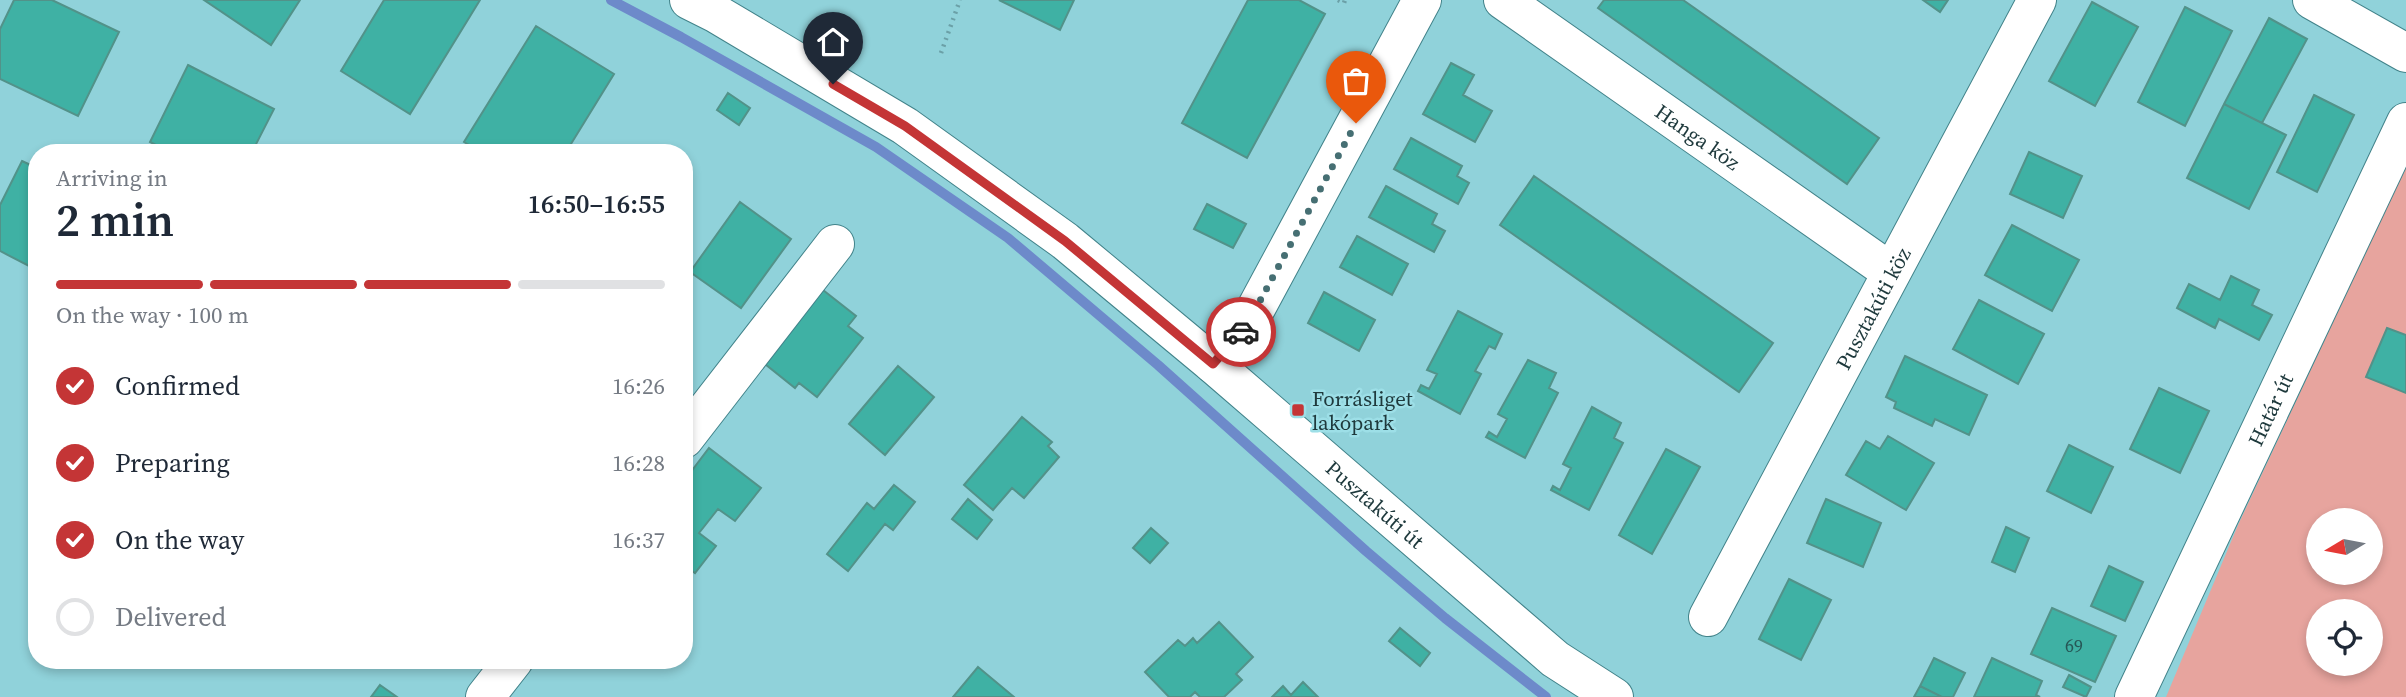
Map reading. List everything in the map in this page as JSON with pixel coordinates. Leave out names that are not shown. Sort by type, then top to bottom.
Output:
[{"type":"street","name":"Pusztakúti út","points":[[689,0],[905,126],[1065,241],[1213,364],[1555,659],[1614,697]]},
{"type":"street","points":[[1213,364],[1247,325],[1422,0]]},
{"type":"street","name":"Hanga köz","points":[[1503,0],[1891,272]]},
{"type":"street","name":"Pusztakúti köz","points":[[1708,617],[2037,0]]},
{"type":"street","points":[[2312,0],[2406,53]]},
{"type":"street","name":"Határ út","points":[[2134,697],[2406,122]]},
{"type":"street","points":[[693,427],[835,244]]},
{"type":"street","points":[[485,697],[507,669]]},
{"type":"path","points":[[941,52],[960,0]]},
{"type":"path","points":[[1338,0],[1343,3],[1345,0]]},
{"type":"shaded area","points":[[2406,166],[2406,697],[2166,697],[2238,525]]},
{"type":"building","points":[[14,0],[52,0],[119,32],[78,116],[0,79],[0,29]]},
{"type":"building","points":[[204,0],[300,0],[271,45]]},
{"type":"building","points":[[384,0],[480,0],[410,114],[341,71]]},
{"type":"building","points":[[999,0],[1074,0],[1060,30]]},
{"type":"building","points":[[1248,0],[1299,0],[1325,14],[1247,158],[1182,123]]},
{"type":"building","points":[[1604,0],[1683,0],[1879,138],[1847,184],[1598,8]]},
{"type":"building","points":[[1923,0],[1948,0],[1940,12]]},
{"type":"building","points":[[2092,2],[2138,27],[2095,106],[2049,81]]},
{"type":"building","points":[[2185,7],[2232,31],[2185,126],[2138,102]]},
{"type":"building","points":[[2269,18],[2307,39],[2262,123],[2224,104]]},
{"type":"building","points":[[536,26],[614,74],[571,144],[464,142]]},
{"type":"building","points":[[1451,63],[1474,75],[1463,95],[1492,111],[1475,142],[1423,114]]},
{"type":"building","points":[[188,65],[274,109],[256,144],[150,142]]},
{"type":"building","points":[[728,93],[750,108],[739,125],[717,110]]},
{"type":"building","points":[[2314,95],[2354,115],[2317,192],[2277,172]]},
{"type":"building","points":[[2224,104],[2286,135],[2249,209],[2187,178]]},
{"type":"building","points":[[1411,138],[1462,166],[1457,176],[1469,183],[1458,204],[1394,169]]},
{"type":"building","points":[[2029,152],[2082,176],[2063,218],[2010,194]]},
{"type":"building","points":[[22,161],[28,164],[28,265],[0,251],[0,205]]},
{"type":"building","points":[[1534,176],[1773,343],[1739,392],[1500,225]]},
{"type":"building","points":[[1386,186],[1437,214],[1432,224],[1445,231],[1434,252],[1369,217]]},
{"type":"building","points":[[740,202],[791,239],[741,308],[693,274],[693,268]]},
{"type":"building","points":[[1207,204],[1246,224],[1233,248],[1194,229]]},
{"type":"building","points":[[2012,225],[2079,260],[2052,311],[1985,275]]},
{"type":"building","points":[[1357,236],[1408,264],[1392,295],[1340,267]]},
{"type":"building","points":[[2231,276],[2259,290],[2252,305],[2272,315],[2259,340],[2219,319],[2215,328],[2177,308],[2189,284],[2220,300]]},
{"type":"building","points":[[823,290],[856,316],[848,326],[863,338],[817,397],[799,383],[795,388],[765,364]]},
{"type":"building","points":[[1324,292],[1375,320],[1359,351],[1308,323]]},
{"type":"building","points":[[1979,300],[2044,334],[2018,384],[1953,349]]},
{"type":"building","points":[[1458,311],[1502,334],[1495,349],[1489,346],[1475,371],[1481,374],[1460,414],[1418,391],[1421,385],[1429,389],[1437,374],[1427,370]]},
{"type":"building","points":[[2387,328],[2406,335],[2406,393],[2366,377]]},
{"type":"building","points":[[1905,356],[1987,395],[1969,435],[1935,419],[1932,426],[1894,408],[1896,402],[1886,397]]},
{"type":"building","points":[[1528,360],[1556,373],[1549,388],[1558,393],[1525,458],[1486,437],[1489,432],[1497,437],[1507,419],[1498,414]]},
{"type":"building","points":[[898,366],[934,397],[885,455],[849,424]]},
{"type":"building","points":[[2159,388],[2209,411],[2180,473],[2130,449]]},
{"type":"building","points":[[1592,407],[1621,423],[1614,438],[1623,443],[1589,510],[1551,490],[1553,486],[1560,490],[1571,468],[1563,464]]},
{"type":"building","points":[[1022,417],[1052,442],[1048,446],[1059,457],[1024,498],[1012,488],[993,510],[964,485]]},
{"type":"building","points":[[1888,436],[1934,463],[1906,510],[1846,475],[1866,441],[1880,449]]},
{"type":"building","points":[[2069,445],[2113,467],[2091,513],[2047,491]]},
{"type":"building","points":[[709,448],[761,488],[735,521],[718,509],[699,533],[716,546],[695,573],[693,572],[693,469]]},
{"type":"building","points":[[1666,449],[1700,467],[1652,554],[1619,535]]},
{"type":"building","points":[[894,485],[915,502],[893,530],[885,524],[848,571],[827,554],[867,503],[874,509]]},
{"type":"building","points":[[968,499],[992,520],[977,539],[952,519]]},
{"type":"building","points":[[1826,499],[1881,523],[1863,567],[1807,543]]},
{"type":"building","points":[[2006,527],[2029,538],[2015,572],[1992,562]]},
{"type":"building","points":[[1151,528],[1168,543],[1150,563],[1133,548]]},
{"type":"building","points":[[2109,566],[2143,582],[2125,621],[2091,606]]},
{"type":"building","points":[[1789,579],[1831,600],[1801,660],[1759,639]]},
{"type":"building","points":[[2052,608],[2116,636],[2095,682],[2031,654]]},
{"type":"building","points":[[1219,622],[1253,657],[1236,674],[1242,680],[1224,697],[1200,697],[1195,692],[1190,697],[1169,697],[1145,672],[1178,640],[1185,646],[1193,638],[1197,643]]},
{"type":"building","points":[[1400,628],[1430,653],[1420,666],[1389,641]]},
{"type":"building","points":[[1934,658],[1965,673],[1953,697],[1942,697],[1920,686]]},
{"type":"building","points":[[1992,658],[2042,681],[2036,695],[2040,697],[1974,697]]},
{"type":"building","points":[[978,667],[1014,697],[953,697]]},
{"type":"building","points":[[2069,675],[2091,687],[2086,697],[2063,687]]},
{"type":"building","points":[[1303,682],[1318,697],[1272,697],[1283,686],[1291,695]]},
{"type":"building","points":[[380,685],[397,697],[371,697]]},
{"type":"building","points":[[1920,686],[1942,697],[1914,697]]},
{"type":"waterway","points":[[611,0],[876,147],[1008,238],[1158,365],[1366,551],[1445,618],[1546,697]]},
{"type":"way so far","points":[[1241,332],[1356,123]]},
{"type":"place","name":"Forrásliget lakópark","points":[[1298,410]]},
{"type":"route","points":[[833,84],[905,126],[1065,241],[1213,364],[1241,332]]}]
